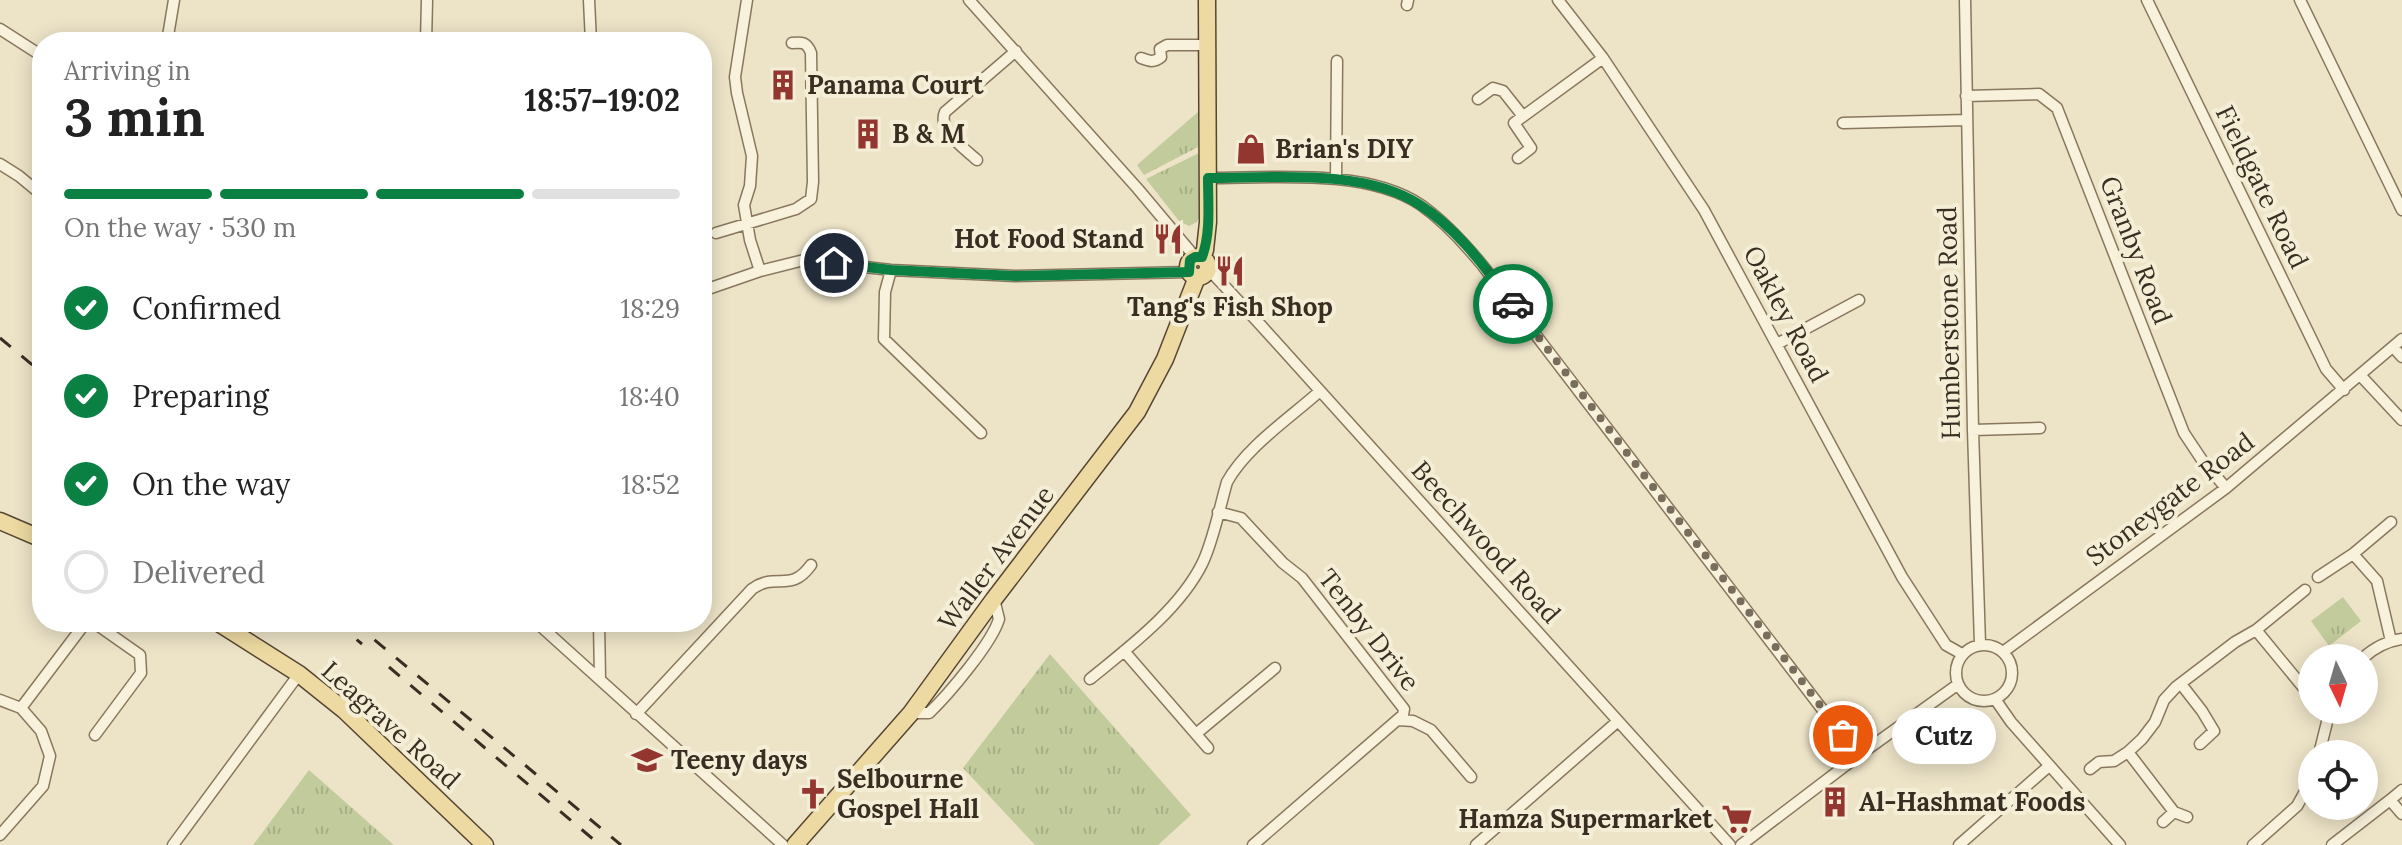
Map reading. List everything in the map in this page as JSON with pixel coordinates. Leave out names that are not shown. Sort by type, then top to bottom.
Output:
[{"type":"main road","name":"Waller Avenue","points":[[795,845],[911,713],[1137,412],[1165,359],[1205,250],[1208,222],[1207,0]]},
{"type":"main road","points":[[0,521],[32,535]]},
{"type":"main road","name":"Leagrave Road","points":[[233,632],[299,674],[377,739],[485,845]]},
{"type":"street","points":[[169,32],[174,0]]},
{"type":"street","points":[[426,32],[427,0]]},
{"type":"street","points":[[589,0],[591,32]]},
{"type":"street","points":[[747,0],[735,77],[752,156],[750,186],[744,205],[750,240],[760,271]]},
{"type":"street","name":"Beechwood Road","points":[[969,0],[1175,231],[1198,267],[1215,276],[1730,845]]},
{"type":"street","name":"Oakley Road","points":[[1558,0],[1603,58],[1704,210],[1902,577],[1946,645],[1962,654]]},
{"type":"street","name":"Humberstone Road","points":[[1965,0],[1980,644]]},
{"type":"street","name":"Fieldgate Road","points":[[2147,0],[2326,369],[2344,390]]},
{"type":"street","points":[[2300,0],[2402,210]]},
{"type":"street","points":[[0,29],[32,50]]},
{"type":"street","points":[[716,233],[796,209],[811,199],[811,53],[809,46],[803,42],[792,43]]},
{"type":"street","points":[[1141,58],[1157,60],[1161,57],[1160,49],[1167,45],[1208,45]]},
{"type":"street","points":[[977,160],[960,145],[943,125],[942,119],[945,112],[1016,51]]},
{"type":"street","points":[[1518,158],[1531,148],[1514,123],[1603,58]]},
{"type":"street","points":[[1336,179],[1337,61]]},
{"type":"street","points":[[1478,99],[1493,88],[1503,91],[1522,115]]},
{"type":"street","name":"Granby Road","points":[[1966,96],[2039,94],[2057,108],[2184,433],[2226,488]]},
{"type":"street","points":[[1843,123],[1967,120]]},
{"type":"street","points":[[0,164],[32,187]]},
{"type":"street","points":[[1208,178],[1336,179],[1377,186],[1420,204],[1466,245],[1858,756]]},
{"type":"street","points":[[1175,231],[1192,240],[1208,222]]},
{"type":"street","points":[[712,288],[804,260],[891,270],[1015,276],[1198,267]]},
{"type":"street","points":[[891,270],[885,292],[884,339],[981,433]]},
{"type":"street","points":[[1777,344],[1859,300]]},
{"type":"street","points":[[2398,343],[2402,357]]},
{"type":"street","name":"Stoneygate Road","points":[[2003,652],[2226,488],[2398,343]]},
{"type":"street","points":[[2361,376],[2402,420]]},
{"type":"street","points":[[1090,679],[1175,604],[1202,564],[1233,471],[1320,391]]},
{"type":"street","points":[[1973,430],[2040,428]]},
{"type":"street","name":"Tenby Drive","points":[[1218,512],[1241,518],[1283,563],[1302,578],[1403,705],[1403,715],[1398,720],[1253,845]]},
{"type":"street","points":[[2318,577],[2353,554],[2391,522]]},
{"type":"street","points":[[2353,554],[2377,581],[2396,640],[2378,650]]},
{"type":"street","points":[[636,714],[752,589],[761,583],[802,578],[811,565]]},
{"type":"street","points":[[2090,769],[2099,762],[2114,761],[2128,752],[2155,722],[2164,700],[2181,684],[2305,590]]},
{"type":"street","points":[[2256,630],[2298,681]]},
{"type":"street","points":[[21,708],[78,632]]},
{"type":"street","points":[[95,735],[141,673],[140,655],[107,632]]},
{"type":"street","points":[[547,632],[783,845]]},
{"type":"street","points":[[599,632],[600,679]]},
{"type":"street","points":[[1980,644],[2003,652],[2012,668],[2009,686],[1995,699],[1978,701],[1969,697],[1957,685],[1955,669],[1962,654],[1980,644]]},
{"type":"street","points":[[1124,651],[1208,748]]},
{"type":"street","points":[[1197,733],[1275,668]]},
{"type":"street","points":[[173,845],[299,674]]},
{"type":"street","points":[[2181,684],[2218,735],[2200,744]]},
{"type":"street","points":[[1741,845],[1957,685]]},
{"type":"street","points":[[1995,699],[2011,722],[2120,845]]},
{"type":"street","points":[[0,700],[21,708],[41,731],[50,756],[43,786],[0,835]]},
{"type":"street","points":[[1398,720],[1423,724],[1471,777]]},
{"type":"street","points":[[1476,845],[1618,721]]},
{"type":"street","points":[[2128,752],[2174,812],[2187,817]]},
{"type":"street","points":[[1961,844],[2049,766]]},
{"type":"street","points":[[2332,845],[2402,790]]},
{"type":"street","points":[[2390,800],[2402,814]]},
{"type":"street","points":[[2256,844],[2298,804]]},
{"type":"street","points":[[2163,822],[2174,812]]},
{"type":"green space","points":[[1198,112],[1198,147],[1144,175],[1137,165]]},
{"type":"green space","points":[[1199,153],[1199,218],[1189,226],[1179,221],[1146,179]]},
{"type":"green space","points":[[2343,597],[2361,621],[2328,644],[2311,621]]},
{"type":"green space","points":[[1050,654],[1191,815],[1158,845],[1035,845],[963,768]]},
{"type":"green space","points":[[309,770],[394,845],[253,845]]},
{"type":"railway","points":[[0,338],[32,365]]},
{"type":"railway","points":[[347,632],[362,644]]},
{"type":"railway","points":[[365,632],[621,845]]},
{"type":"railway","points":[[389,667],[600,845]]},
{"type":"way so far","points":[[1513,304],[1843,735]]},
{"type":"place","name":"Panama Court","points":[[783,85]]},
{"type":"place","name":"B & M","points":[[868,134]]},
{"type":"place","name":"Brian's DIY","points":[[1251,149]]},
{"type":"place","name":"Hot Food Stand","points":[[1168,239]]},
{"type":"place","name":"Tang's Fish Shop","points":[[1230,271]]},
{"type":"place","name":"Cutz","points":[[1843,735]]},
{"type":"place","name":"Teeny days","points":[[647,760]]},
{"type":"place","name":"Selbourne Gospel Hall","points":[[813,794]]},
{"type":"place","name":"Al-Hashmat Foods","points":[[1835,802]]},
{"type":"place","name":"Hamza Supermarket","points":[[1737,819]]},
{"type":"route","points":[[834,263],[891,270],[1015,276],[1189,272],[1190,260],[1202,257],[1205,250],[1208,178],[1336,179],[1377,186],[1420,204],[1466,245],[1513,304]]}]
